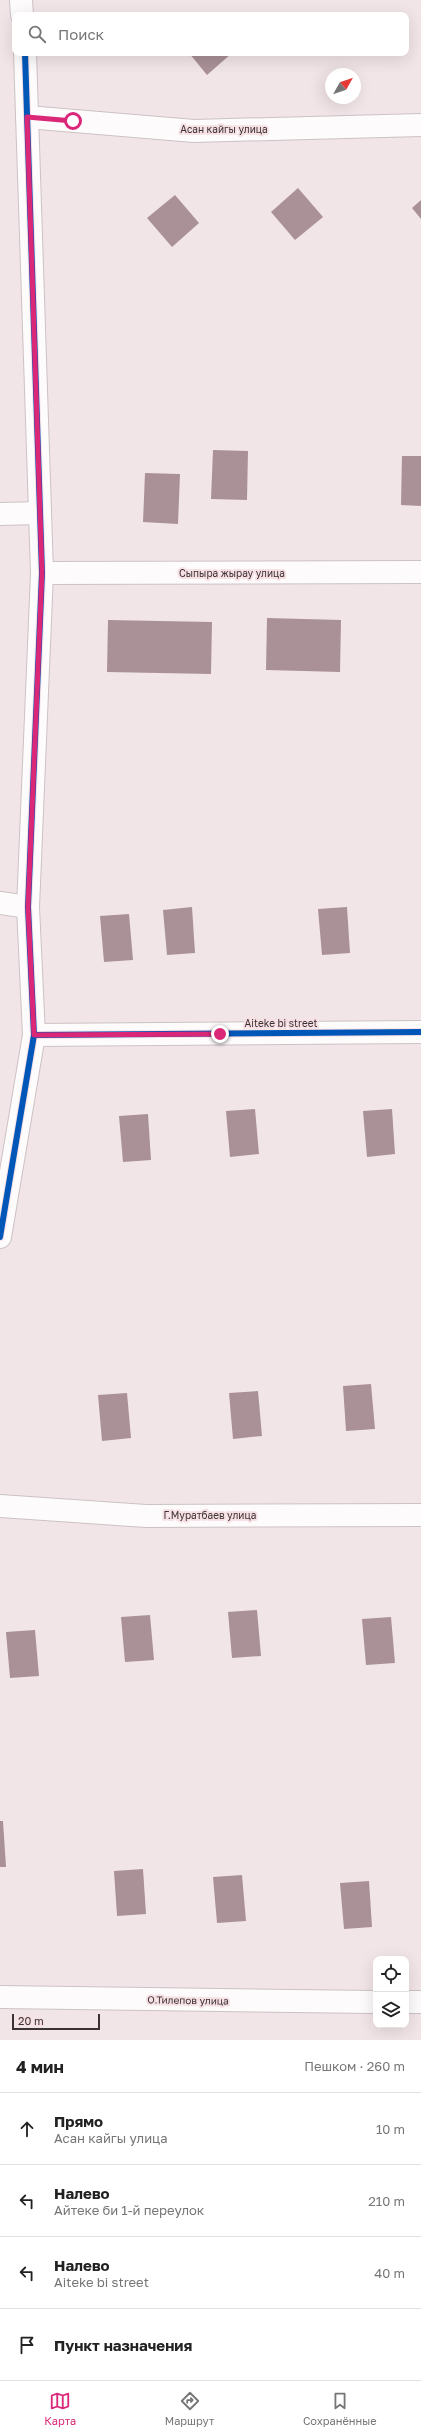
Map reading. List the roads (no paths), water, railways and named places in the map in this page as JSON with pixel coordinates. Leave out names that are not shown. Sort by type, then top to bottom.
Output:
[{"type":"street","points":[[21,0],[22,12]]},
{"type":"street","points":[[0,1237],[34,1035],[28,907],[42,573],[25,56]]},
{"type":"street","name":"Асан кайгы улица","points":[[27,117],[194,131],[421,125]]},
{"type":"street","points":[[0,514],[40,513]]},
{"type":"street","name":"Сыпыра жырау улица","points":[[42,573],[421,572]]},
{"type":"street","points":[[0,903],[28,907]]},
{"type":"street","name":"Aiteke bi street","points":[[34,1035],[421,1032]]},
{"type":"street","name":"Г.Муратбаев улица","points":[[0,1506],[146,1516],[421,1515]]},
{"type":"street","name":"О.Тилепов улица","points":[[0,1997],[373,2002]]},
{"type":"street","points":[[409,2002],[421,2002]]}]
